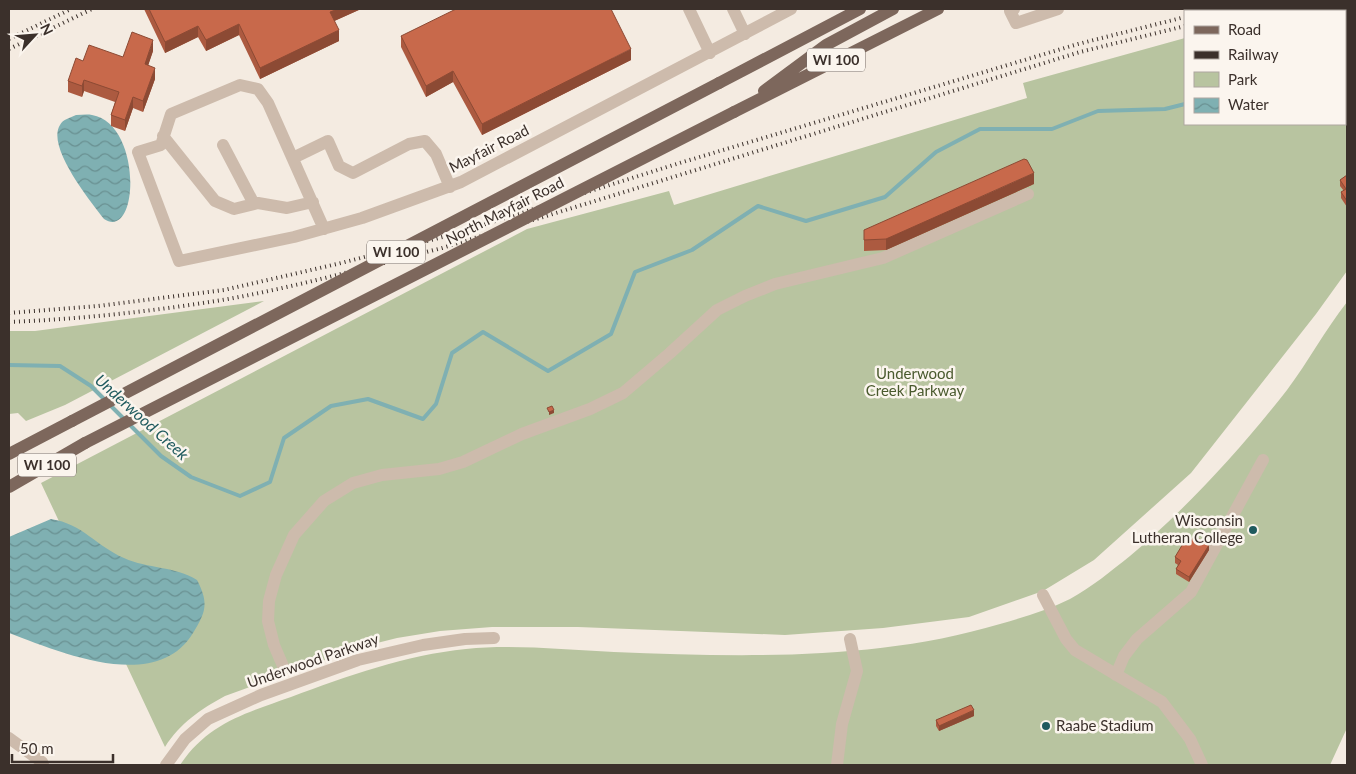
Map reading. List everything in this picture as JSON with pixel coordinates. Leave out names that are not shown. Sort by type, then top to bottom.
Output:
[{"type":"main road","name":"North Mayfair Road","points":[[9,454],[860,9]]},
{"type":"main road","points":[[738,110],[802,61],[893,9]]},
{"type":"main road","name":"North Mayfair Road","points":[[9,487],[85,443],[938,9]]},
{"type":"street","points":[[689,9],[710,52]]},
{"type":"street","points":[[733,9],[745,34]]},
{"type":"street","name":"Mayfair Road","points":[[163,136],[161,145],[138,152],[179,261],[324,229],[370,216],[450,187],[791,9]]},
{"type":"street","points":[[1014,9],[1010,11],[1016,23],[1058,9]]},
{"type":"street","points":[[312,202],[287,208],[271,204],[254,204],[234,209],[215,201],[163,136],[171,114],[240,85],[258,88],[268,102],[324,229]]},
{"type":"street","points":[[293,158],[328,141],[340,166],[353,173],[410,144],[424,140],[436,154],[450,187]]},
{"type":"street","points":[[223,145],[254,204]]},
{"type":"street","points":[[283,666],[274,645],[268,621],[269,601],[276,575],[294,535],[324,500],[353,483],[382,475],[439,469],[463,462],[522,434],[590,409],[623,393],[670,354],[717,310],[744,296],[775,284],[884,258],[1028,194]]},
{"type":"street","points":[[1116,675],[1124,656],[1137,639],[1191,592],[1263,460]]},
{"type":"street","points":[[1044,595],[1066,639],[1075,650],[1162,702],[1190,739],[1202,765]]},
{"type":"street","name":"Underwood Parkway","points":[[166,765],[185,739],[202,724],[220,712],[261,695],[358,660],[456,640],[494,638]]},
{"type":"street","points":[[837,765],[842,724],[857,671],[850,640]]},
{"type":"street","points":[[9,738],[42,762],[43,765]]},
{"type":"green space","name":"Underwood Creek Parkway","points":[[1347,9],[1347,271],[1316,314],[1191,473],[1094,560],[1043,591],[969,617],[883,628],[785,635],[578,627],[492,627],[440,631],[397,638],[361,647],[225,696],[192,717],[177,731],[165,747],[41,483],[527,229],[669,191],[674,205],[1027,98],[1023,83],[1184,38],[1184,125],[1346,125],[1346,10],[1336,10]]},
{"type":"green space","points":[[264,301],[65,405],[26,421],[18,413],[9,414],[9,331],[35,331]]},
{"type":"green space","name":"Wisconsin Lutheran College","points":[[1347,302],[1347,728],[1330,765],[180,765],[203,739],[216,729],[243,714],[355,674],[421,656],[466,649],[502,647],[711,655],[808,654],[905,645],[953,636],[1053,607],[1094,584],[1130,556],[1193,498],[1232,456],[1287,390]]},
{"type":"water","points":[[76,115],[92,115],[109,123],[120,138],[127,158],[130,179],[129,199],[124,214],[116,222],[104,219],[72,174],[59,147],[57,135],[61,123]]},
{"type":"water","points":[[51,519],[81,530],[105,548],[133,562],[180,572],[197,580],[203,595],[203,613],[193,633],[177,651],[156,661],[132,665],[106,663],[54,650],[9,633],[9,537]]},
{"type":"building","points":[[149,9],[338,9],[330,12],[339,30],[260,68],[239,24],[206,40],[198,26],[165,42]]},
{"type":"building","points":[[456,9],[611,9],[631,49],[482,124],[453,71],[426,86],[401,36]]},
{"type":"building","points":[[132,32],[153,40],[145,64],[155,68],[143,101],[133,97],[125,120],[111,115],[119,92],[84,80],[82,86],[68,81],[76,58],[83,61],[89,45],[123,57]]},
{"type":"building","points":[[1024,159],[1027,160],[1034,173],[886,239],[864,240],[864,230]]},
{"type":"building","points":[[1347,175],[1347,201],[1341,192],[1346,189],[1340,180]]},
{"type":"building","points":[[552,406],[554,410],[549,412],[547,408]]},
{"type":"building","points":[[1194,536],[1209,545],[1189,577],[1176,569],[1181,561],[1175,557],[1184,542],[1189,545]]},
{"type":"building","points":[[971,705],[974,710],[939,726],[936,720]]},
{"type":"waterway","name":"Underwood Creek","points":[[129,424],[161,456],[191,477],[240,496],[270,482],[284,438],[331,406],[368,399],[423,419],[436,404],[452,353],[483,332],[548,371],[611,334],[635,272],[692,250],[758,206],[806,221],[885,197],[936,152],[980,129],[1052,129],[1098,111],[1165,109],[1184,104]]},
{"type":"waterway","name":"Underwood Creek","points":[[9,365],[60,366],[91,386],[124,419]]},
{"type":"railway","points":[[9,39],[71,9]]},
{"type":"railway","points":[[9,49],[92,9]]},
{"type":"railway","points":[[1217,10],[1223,9]]},
{"type":"railway","points":[[1268,10],[1276,9]]},
{"type":"railway","points":[[9,313],[98,306],[224,290],[337,264],[454,234],[683,162],[1078,44],[1184,17]]},
{"type":"railway","points":[[9,322],[91,317],[174,307],[255,294],[335,275],[442,248],[1080,52],[1184,26]]},
{"type":"place","name":"Wisconsin Lutheran College","points":[[1253,530]]},
{"type":"place","name":"Raabe Stadium","points":[[1046,726]]}]
